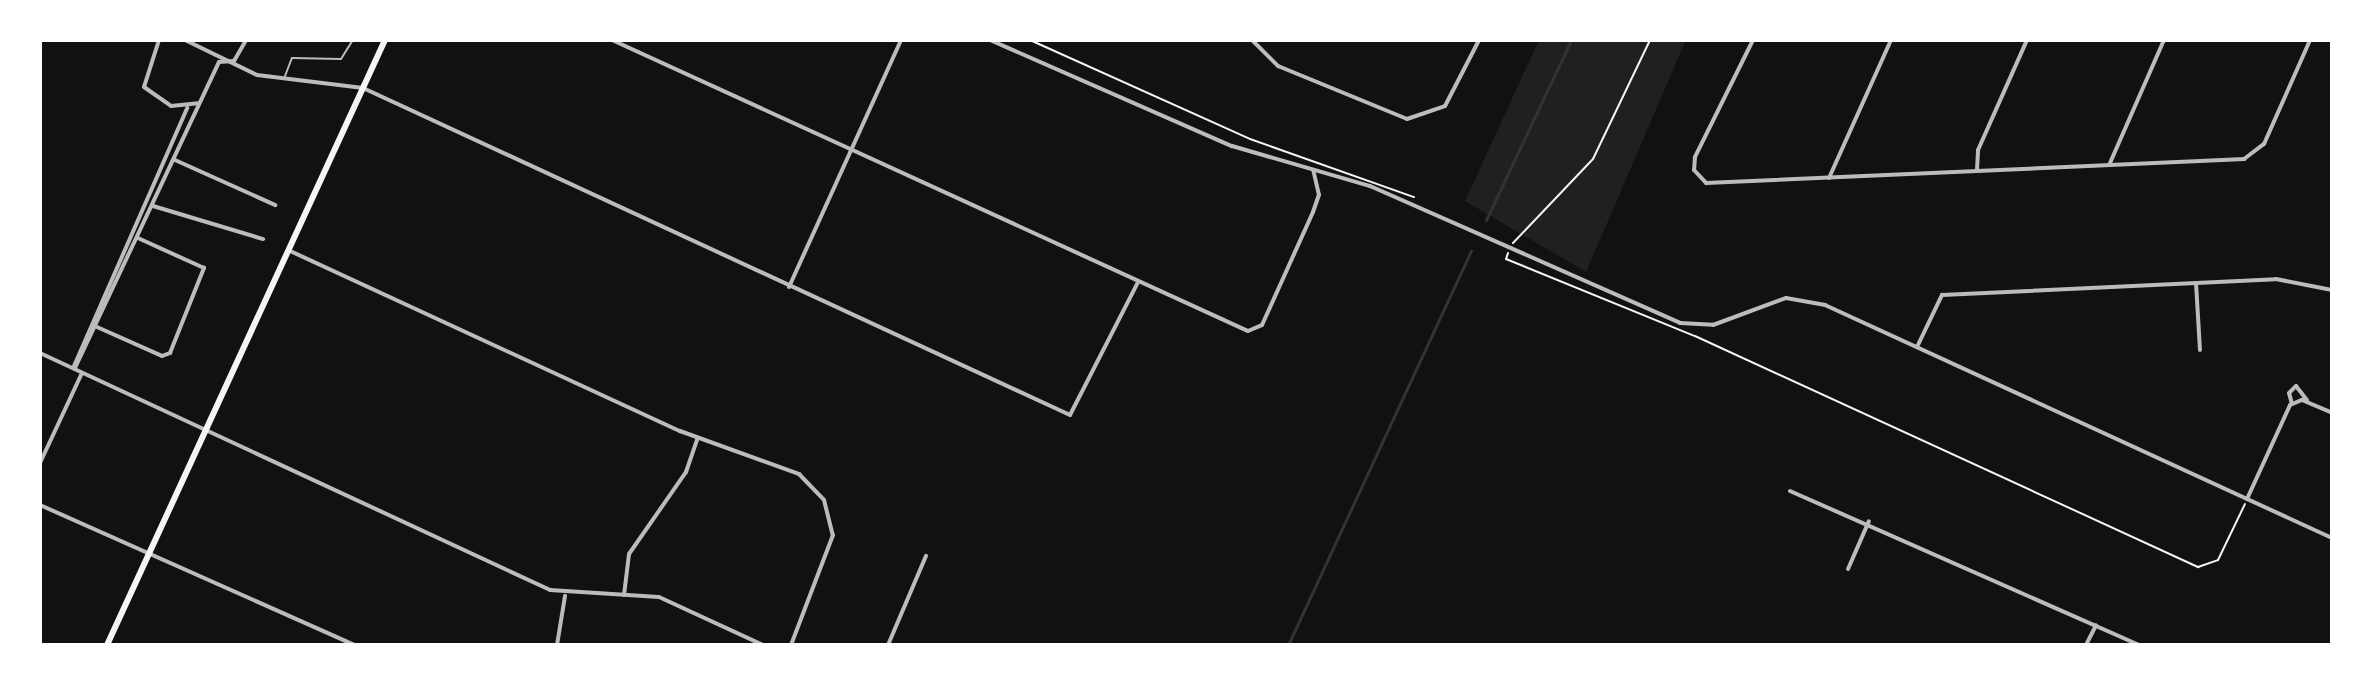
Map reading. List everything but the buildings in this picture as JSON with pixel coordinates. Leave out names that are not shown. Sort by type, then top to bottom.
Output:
[{"type":"main road","points":[[107,645],[385,40]]},
{"type":"street","points":[[159,40],[144,87],[153,98],[187,108],[201,102]]},
{"type":"street","points":[[185,40],[219,62],[363,88],[789,287],[1074,414],[1138,282]]},
{"type":"street","points":[[219,62],[234,61],[246,40]]},
{"type":"street","points":[[612,40],[1138,282],[1255,331],[1317,203],[1313,170]]},
{"type":"street","points":[[789,287],[901,40]]},
{"type":"street","points":[[1252,40],[1278,66],[1407,119],[1445,106],[1479,40]]},
{"type":"street","points":[[1753,40],[1695,157],[1696,175],[1712,183],[2244,159],[2260,150],[2310,40]]},
{"type":"street","points":[[1829,178],[1891,40]]},
{"type":"street","points":[[1977,170],[1978,150],[2027,40]]},
{"type":"street","points":[[2110,163],[2164,40]]},
{"type":"street","points":[[994,41],[1232,146],[1370,186],[1680,323],[1713,325],[1774,300],[1798,298],[1917,347],[2332,538]]},
{"type":"street","points":[[74,369],[97,327],[219,62]]},
{"type":"street","points":[[74,369],[74,353],[187,108]]},
{"type":"street","points":[[175,160],[275,205]]},
{"type":"street","points":[[153,206],[263,239]]},
{"type":"street","points":[[97,327],[162,356],[170,353],[204,268],[138,238]]},
{"type":"street","points":[[288,250],[698,438],[785,465],[824,500],[832,546],[791,645]]},
{"type":"street","points":[[1917,347],[1942,295],[2276,279],[2332,290]]},
{"type":"street","points":[[2196,283],[2200,350]]},
{"type":"street","points":[[40,353],[565,595],[624,595],[681,603],[763,645]]},
{"type":"street","points":[[40,463],[82,373]]},
{"type":"street","points":[[2247,499],[2292,404],[2289,393],[2296,386],[2307,402]]},
{"type":"street","points":[[2292,404],[2307,402],[2332,413]]},
{"type":"street","points":[[624,595],[629,554],[686,472],[698,438]]},
{"type":"street","points":[[1790,491],[1869,521],[2139,645]]},
{"type":"street","points":[[40,505],[354,645]]},
{"type":"street","points":[[1848,569],[1869,521]]},
{"type":"street","points":[[888,645],[926,556]]},
{"type":"street","points":[[557,645],[565,595]]},
{"type":"street","points":[[2086,645],[2096,625]]},
{"type":"lane","points":[[285,76],[292,58],[341,59],[353,40]]},
{"type":"path","points":[[1030,40],[1250,139],[1352,169],[1418,199]]},
{"type":"path","points":[[1508,237],[1515,239],[1593,159],[1650,40]]},
{"type":"path","points":[[1506,259],[1695,336],[2198,567],[2218,560],[2247,499]]},
{"type":"shaded area","points":[[1539,40],[1686,40],[1586,272],[1465,201]]},
{"type":"waterway","points":[[1486,220],[1571,40]]},
{"type":"waterway","points":[[1288,645],[1471,250]]}]
